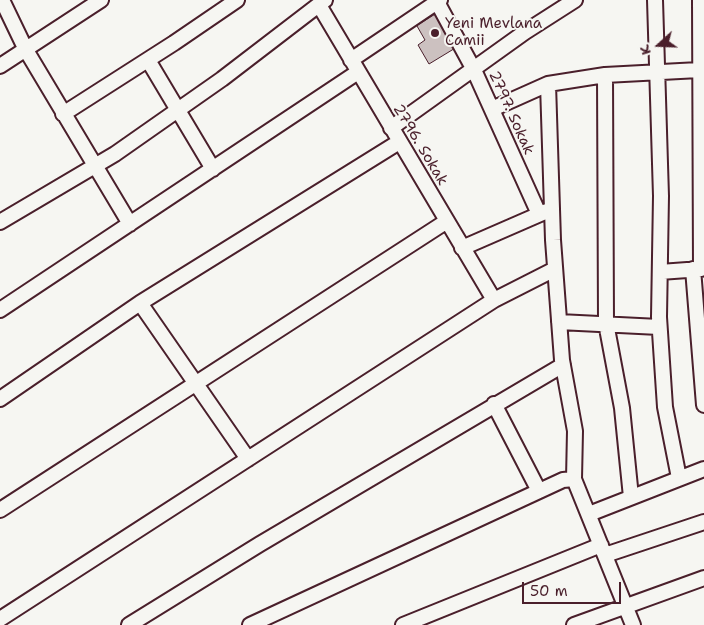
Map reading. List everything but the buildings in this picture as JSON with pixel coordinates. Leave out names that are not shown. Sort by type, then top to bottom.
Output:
[{"type":"street","points":[[2,0],[26,50],[130,224]]},
{"type":"street","points":[[0,66],[101,0]]},
{"type":"street","points":[[63,114],[237,0]]},
{"type":"street","points":[[391,128],[474,70],[524,32],[575,0]]},
{"type":"street","points":[[654,0],[661,196],[660,327],[665,407],[680,478]]},
{"type":"street","points":[[700,0],[699,269],[704,405]]},
{"type":"street","points":[[0,310],[213,169],[354,66],[438,1]]},
{"type":"street","name":"2797. Sokak","points":[[438,1],[546,212]]},
{"type":"street","points":[[0,222],[94,166],[178,110],[322,3]]},
{"type":"street","name":"2796. Sokak","points":[[322,3],[354,66],[494,300]]},
{"type":"street","points":[[148,60],[213,169]]},
{"type":"street","points":[[492,109],[548,84],[605,75],[699,70]]},
{"type":"street","points":[[605,75],[607,326],[622,408],[631,497]]},
{"type":"street","points":[[548,84],[546,212],[555,269],[563,365],[575,431],[574,479],[632,625]]},
{"type":"street","points":[[0,399],[140,303],[400,142]]},
{"type":"street","points":[[462,248],[546,212]]},
{"type":"street","points":[[1,506],[447,222]]},
{"type":"street","points":[[0,619],[494,300],[555,269]]},
{"type":"street","points":[[660,272],[699,269]]},
{"type":"street","points":[[140,303],[248,459]]},
{"type":"street","points":[[559,322],[607,326],[660,327]]},
{"type":"street","points":[[129,625],[260,544],[494,404],[563,365]]},
{"type":"street","points":[[494,404],[540,491]]},
{"type":"street","points":[[588,514],[704,469]]},
{"type":"street","points":[[250,625],[563,480],[574,479]]},
{"type":"street","points":[[403,625],[603,550],[704,522]]},
{"type":"street","points":[[574,625],[704,578]]},
{"type":"place","name":"Yeni Mevlana Camii","points":[[435,33]]}]
